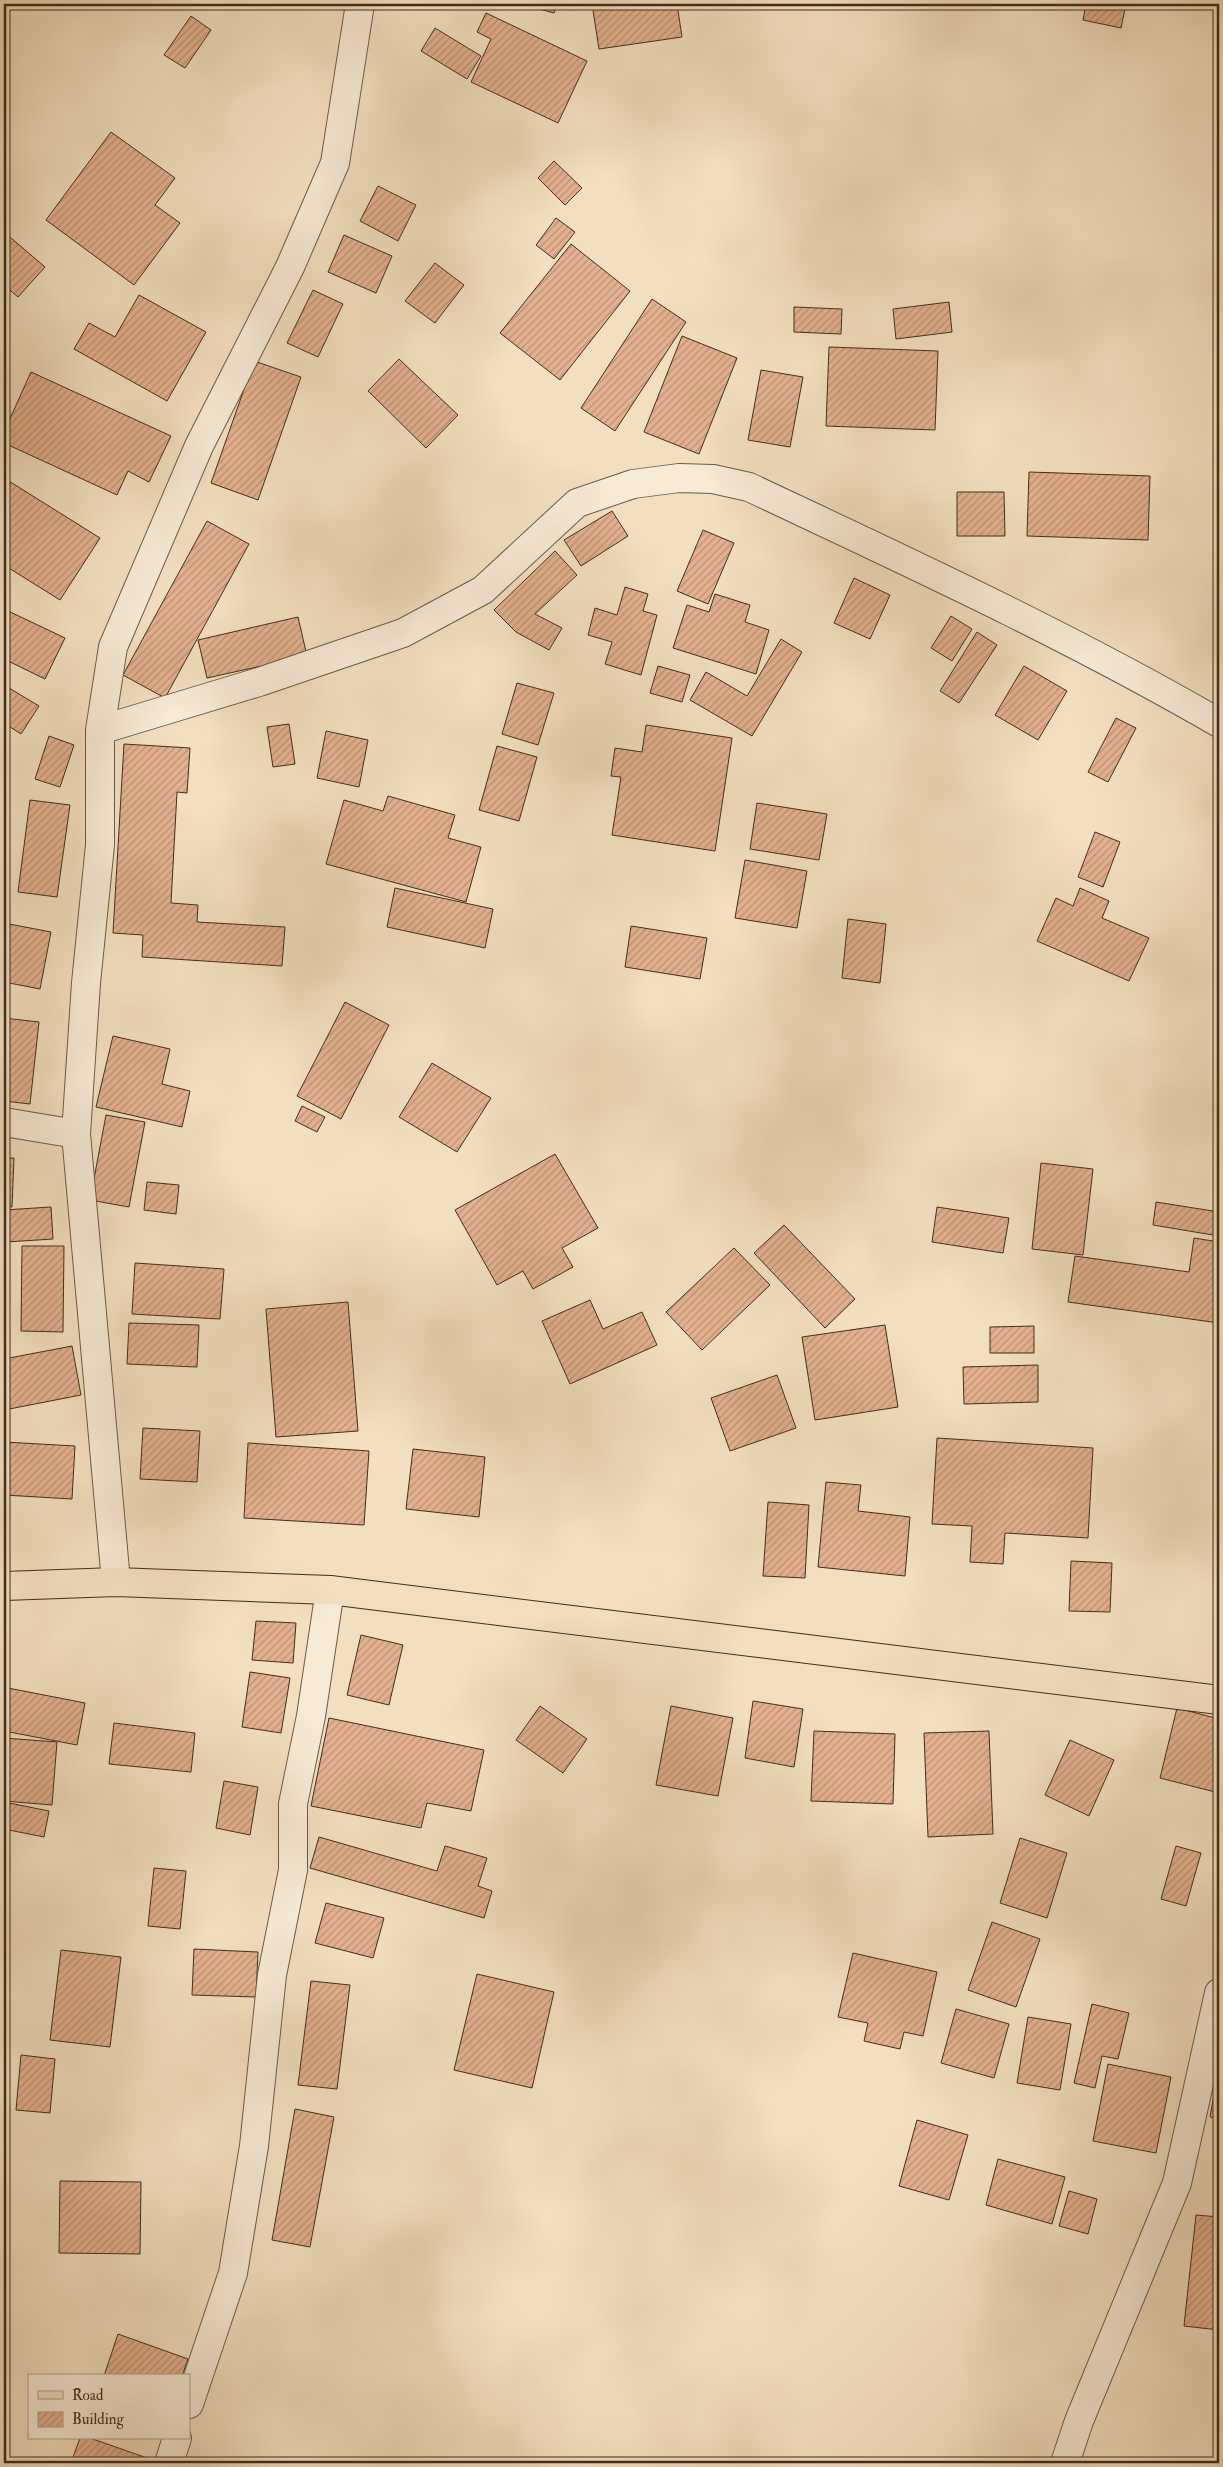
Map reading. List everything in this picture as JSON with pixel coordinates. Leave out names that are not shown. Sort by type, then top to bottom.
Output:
[{"type":"main road","points":[[4,1586],[116,1582],[330,1590],[1219,1700]]},
{"type":"street","points":[[116,1582],[76,1134],[86,983],[100,845],[100,730],[113,646],[198,446],[290,267],[336,163],[360,4]]},
{"type":"street","points":[[100,730],[259,682],[403,633],[483,590],[577,503],[633,484],[679,478],[712,479],[749,487],[1004,609],[1143,679],[1219,723]]},
{"type":"street","points":[[4,1122],[76,1134]]},
{"type":"street","points":[[190,2401],[234,2263],[254,2146],[272,1975],[293,1870],[293,1804],[311,1716],[330,1590]]},
{"type":"street","points":[[1065,2463],[1079,2421],[1177,2183],[1219,1993]]},
{"type":"street","points":[[169,2463],[176,2440]]},
{"type":"building","points":[[521,4],[557,4],[554,13]]},
{"type":"building","points":[[592,4],[677,4],[682,37],[599,49]]},
{"type":"building","points":[[1086,4],[1126,4],[1121,28],[1083,20]]},
{"type":"building","points":[[486,13],[587,61],[558,123],[471,82],[491,39],[477,32]]},
{"type":"building","points":[[191,16],[211,30],[185,68],[164,55]]},
{"type":"building","points":[[435,28],[481,56],[467,79],[421,51]]},
{"type":"building","points":[[111,132],[175,178],[155,205],[180,223],[134,285],[46,220]]},
{"type":"building","points":[[554,161],[582,188],[565,205],[538,178]]},
{"type":"building","points":[[378,186],[416,205],[398,241],[360,221]]},
{"type":"building","points":[[556,218],[575,232],[554,259],[536,245]]},
{"type":"building","points":[[4,232],[45,267],[18,297],[4,285]]},
{"type":"building","points":[[344,235],[392,256],[376,293],[328,272]]},
{"type":"building","points":[[571,244],[630,291],[560,380],[500,333]]},
{"type":"building","points":[[435,263],[464,285],[435,323],[405,301]]},
{"type":"building","points":[[313,290],[343,304],[318,357],[287,343]]},
{"type":"building","points":[[139,295],[206,332],[167,401],[74,349],[89,323],[115,337]]},
{"type":"building","points":[[652,299],[686,322],[615,431],[581,408]]},
{"type":"building","points":[[949,302],[952,332],[896,339],[893,309]]},
{"type":"building","points":[[794,307],[842,309],[841,334],[794,332]]},
{"type":"building","points":[[682,336],[737,358],[699,454],[644,432]]},
{"type":"building","points":[[829,347],[938,351],[935,430],[826,426]]},
{"type":"building","points":[[399,359],[458,415],[426,448],[368,391]]},
{"type":"building","points":[[254,361],[301,377],[258,500],[211,483]]},
{"type":"building","points":[[761,370],[803,377],[790,447],[748,440]]},
{"type":"building","points":[[31,372],[171,436],[149,482],[128,471],[117,495],[4,443],[4,432]]},
{"type":"building","points":[[1029,472],[1150,476],[1148,540],[1027,536]]},
{"type":"building","points":[[4,478],[100,538],[60,600],[4,565]]},
{"type":"building","points":[[957,492],[1004,492],[1005,536],[957,536]]},
{"type":"building","points":[[612,511],[628,536],[581,566],[564,540]]},
{"type":"building","points":[[207,521],[249,544],[165,698],[123,675]]},
{"type":"building","points":[[703,530],[734,543],[708,604],[677,591]]},
{"type":"building","points":[[555,551],[577,575],[535,614],[562,628],[549,650],[516,632],[494,610]]},
{"type":"building","points":[[854,578],[890,595],[870,639],[834,623]]},
{"type":"building","points":[[625,587],[648,594],[643,611],[657,615],[641,675],[605,664],[612,642],[588,635],[595,608],[617,615]]},
{"type":"building","points":[[715,594],[750,605],[745,622],[769,630],[756,674],[673,648],[687,605],[709,612]]},
{"type":"building","points":[[4,609],[65,638],[45,679],[4,659]]},
{"type":"building","points":[[951,616],[972,629],[952,661],[931,648]]},
{"type":"building","points":[[298,617],[307,656],[207,678],[198,640]]},
{"type":"building","points":[[977,632],[997,645],[959,703],[940,691]]},
{"type":"building","points":[[781,639],[802,652],[752,736],[690,700],[706,672],[747,696]]},
{"type":"building","points":[[658,666],[690,675],[682,702],[650,693]]},
{"type":"building","points":[[1024,666],[1067,691],[1038,740],[995,715]]},
{"type":"building","points":[[517,683],[554,693],[538,745],[502,734]]},
{"type":"building","points":[[4,685],[39,706],[21,734],[4,723]]},
{"type":"building","points":[[1116,718],[1136,728],[1108,782],[1088,772]]},
{"type":"building","points":[[289,724],[295,764],[273,767],[267,727]]},
{"type":"building","points":[[646,725],[732,738],[715,851],[612,835],[621,777],[611,776],[615,748],[642,752]]},
{"type":"building","points":[[326,731],[368,740],[359,787],[317,778]]},
{"type":"building","points":[[49,736],[74,745],[60,787],[35,779]]},
{"type":"building","points":[[124,744],[190,748],[187,793],[177,792],[171,903],[198,905],[197,922],[285,927],[282,966],[142,957],[143,935],[113,933]]},
{"type":"building","points":[[497,746],[537,757],[519,821],[479,810]]},
{"type":"building","points":[[388,796],[455,815],[448,838],[481,847],[466,902],[326,864],[344,800],[383,811]]},
{"type":"building","points":[[30,800],[70,805],[57,897],[18,892]]},
{"type":"building","points":[[757,803],[827,814],[819,860],[750,849]]},
{"type":"building","points":[[1095,832],[1120,842],[1103,887],[1078,877]]},
{"type":"building","points":[[745,860],[807,871],[797,928],[735,918]]},
{"type":"building","points":[[395,888],[493,909],[485,948],[387,927]]},
{"type":"building","points":[[1080,888],[1109,901],[1102,918],[1149,938],[1129,981],[1037,941],[1056,898],[1073,906]]},
{"type":"building","points":[[848,919],[886,924],[880,983],[842,978]]},
{"type":"building","points":[[4,923],[51,932],[40,989],[4,982]]},
{"type":"building","points":[[631,926],[707,938],[700,979],[625,967]]},
{"type":"building","points":[[345,1002],[389,1025],[341,1119],[297,1096]]},
{"type":"building","points":[[4,1018],[39,1022],[30,1104],[4,1101]]},
{"type":"building","points":[[113,1036],[170,1049],[162,1084],[190,1091],[182,1127],[96,1107]]},
{"type":"building","points":[[432,1063],[491,1098],[457,1152],[399,1117]]},
{"type":"building","points":[[1219,1091],[1219,1172],[1214,1171]]},
{"type":"building","points":[[302,1106],[325,1117],[317,1132],[295,1121]]},
{"type":"building","points":[[106,1115],[145,1122],[129,1207],[90,1200]]},
{"type":"building","points":[[555,1154],[598,1228],[562,1248],[573,1267],[533,1289],[523,1271],[497,1285],[455,1210]]},
{"type":"building","points":[[4,1158],[14,1158],[12,1207],[4,1206]]},
{"type":"building","points":[[1041,1163],[1093,1169],[1083,1255],[1032,1249]]},
{"type":"building","points":[[147,1182],[179,1185],[176,1214],[144,1210]]},
{"type":"building","points":[[1156,1202],[1219,1212],[1219,1236],[1153,1225]]},
{"type":"building","points":[[51,1207],[53,1239],[6,1242],[4,1210]]},
{"type":"building","points":[[937,1207],[1009,1218],[1003,1253],[932,1242]]},
{"type":"building","points":[[784,1225],[855,1299],[825,1328],[754,1253]]},
{"type":"building","points":[[1194,1238],[1219,1242],[1219,1323],[1068,1302],[1075,1256],[1189,1272]]},
{"type":"building","points":[[22,1246],[64,1246],[63,1332],[21,1331]]},
{"type":"building","points":[[734,1248],[770,1285],[702,1350],[666,1312]]},
{"type":"building","points":[[135,1263],[224,1269],[220,1319],[132,1314]]},
{"type":"building","points":[[590,1300],[603,1329],[642,1312],[657,1345],[570,1384],[542,1321]]},
{"type":"building","points":[[348,1302],[358,1431],[276,1437],[266,1309]]},
{"type":"building","points":[[129,1323],[199,1325],[197,1367],[127,1364]]},
{"type":"building","points":[[885,1325],[898,1407],[815,1420],[802,1337]]},
{"type":"building","points":[[1034,1326],[1034,1353],[990,1353],[990,1327]]},
{"type":"building","points":[[72,1346],[81,1395],[4,1410],[4,1359]]},
{"type":"building","points":[[1038,1365],[1038,1402],[964,1404],[963,1367]]},
{"type":"building","points":[[777,1375],[796,1428],[730,1451],[711,1398]]},
{"type":"building","points":[[143,1428],[200,1431],[197,1482],[140,1479]]},
{"type":"building","points":[[937,1438],[1093,1448],[1088,1538],[1005,1533],[1003,1564],[970,1562],[972,1526],[932,1524]]},
{"type":"building","points":[[4,1442],[75,1446],[72,1499],[4,1495]]},
{"type":"building","points":[[248,1443],[369,1451],[364,1525],[244,1518]]},
{"type":"building","points":[[413,1449],[485,1457],[479,1517],[406,1509]]},
{"type":"building","points":[[826,1482],[861,1485],[858,1511],[910,1517],[905,1576],[818,1567]]},
{"type":"building","points":[[768,1502],[809,1505],[805,1578],[763,1576]]},
{"type":"building","points":[[1071,1561],[1112,1563],[1110,1612],[1069,1611]]},
{"type":"building","points":[[256,1621],[296,1623],[293,1663],[252,1660]]},
{"type":"building","points":[[361,1635],[403,1645],[389,1705],[347,1695]]},
{"type":"building","points":[[250,1672],[290,1678],[281,1733],[242,1727]]},
{"type":"building","points":[[8,1688],[85,1703],[77,1745],[4,1731],[4,1711]]},
{"type":"building","points":[[753,1701],[803,1709],[794,1767],[745,1758]]},
{"type":"building","points":[[540,1706],[587,1739],[563,1773],[516,1740]]},
{"type":"building","points":[[671,1706],[733,1718],[718,1796],[656,1785]]},
{"type":"building","points":[[1177,1708],[1219,1719],[1219,1793],[1160,1778]]},
{"type":"building","points":[[329,1718],[484,1750],[471,1811],[427,1803],[421,1828],[311,1806]]},
{"type":"building","points":[[114,1723],[195,1733],[191,1772],[109,1764]]},
{"type":"building","points":[[814,1731],[895,1734],[893,1804],[811,1801]]},
{"type":"building","points":[[989,1731],[993,1834],[928,1837],[924,1733]]},
{"type":"building","points":[[4,1738],[57,1742],[52,1805],[4,1801]]},
{"type":"building","points":[[1070,1740],[1114,1760],[1089,1816],[1045,1795]]},
{"type":"building","points":[[224,1781],[258,1787],[250,1835],[216,1828]]},
{"type":"building","points":[[4,1802],[49,1811],[44,1837],[4,1829]]},
{"type":"building","points":[[319,1837],[437,1871],[445,1846],[487,1858],[478,1886],[492,1891],[484,1918],[310,1868]]},
{"type":"building","points":[[1020,1838],[1067,1853],[1047,1918],[1000,1903]]},
{"type":"building","points":[[1176,1846],[1201,1853],[1186,1906],[1161,1899]]},
{"type":"building","points":[[154,1868],[186,1871],[180,1929],[148,1926]]},
{"type":"building","points":[[326,1903],[384,1918],[373,1958],[315,1943]]},
{"type":"building","points":[[992,1922],[1040,1939],[1016,2007],[968,1990]]},
{"type":"building","points":[[194,1949],[258,1952],[256,1997],[192,1995]]},
{"type":"building","points":[[61,1950],[121,1957],[110,2047],[50,2040]]},
{"type":"building","points":[[853,1953],[937,1972],[923,2036],[904,2032],[900,2049],[864,2041],[868,2023],[838,2017]]},
{"type":"building","points":[[477,1974],[554,1992],[532,2088],[454,2070]]},
{"type":"building","points":[[311,1981],[350,1985],[337,2089],[298,2085]]},
{"type":"building","points":[[1092,2004],[1129,2013],[1118,2059],[1102,2056],[1095,2088],[1074,2083]]},
{"type":"building","points":[[956,2009],[1009,2024],[994,2078],[941,2063]]},
{"type":"building","points":[[1028,2017],[1071,2024],[1060,2090],[1017,2083]]},
{"type":"building","points":[[21,2055],[55,2059],[50,2113],[16,2110]]},
{"type":"building","points":[[1108,2064],[1171,2077],[1156,2153],[1093,2141]]},
{"type":"building","points":[[1219,2066],[1219,2119],[1210,2117]]},
{"type":"building","points":[[295,2109],[334,2117],[310,2247],[272,2240]]},
{"type":"building","points":[[917,2120],[968,2135],[949,2200],[899,2186]]},
{"type":"building","points":[[998,2159],[1065,2177],[1052,2224],[986,2205]]},
{"type":"building","points":[[60,2181],[141,2182],[140,2254],[59,2253]]},
{"type":"building","points":[[1069,2191],[1097,2199],[1088,2234],[1059,2226]]},
{"type":"building","points":[[1196,2215],[1219,2217],[1219,2330],[1184,2326]]},
{"type":"building","points":[[118,2334],[188,2359],[183,2374],[105,2374]]},
{"type":"building","points":[[79,2440],[96,2440],[150,2459],[148,2463],[71,2463]]},
{"type":"building","points":[[295,2458],[328,2463],[294,2463]]}]
